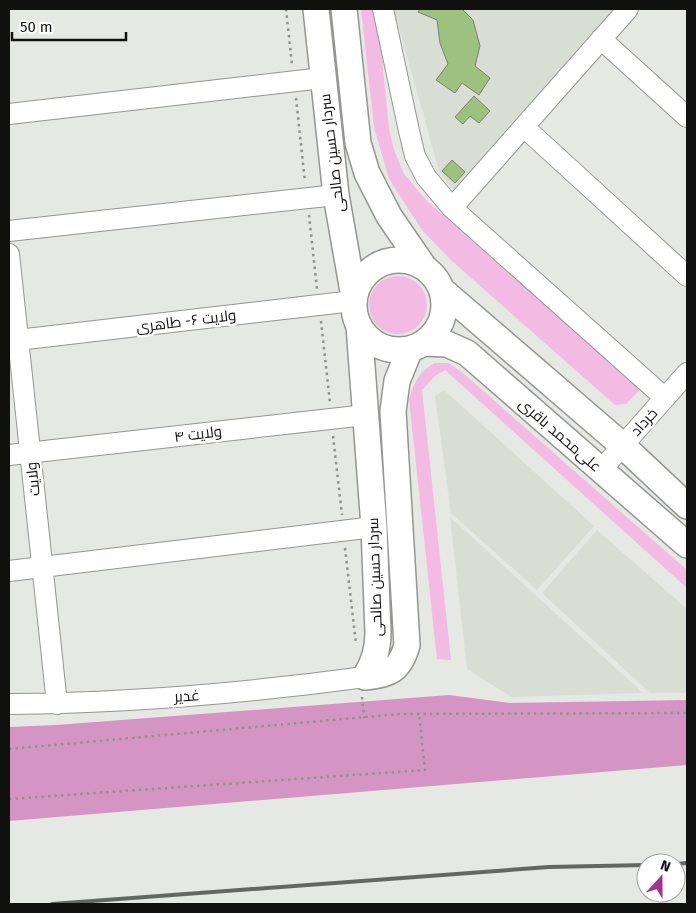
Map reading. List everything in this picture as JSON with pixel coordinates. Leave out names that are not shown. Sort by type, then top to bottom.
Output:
[{"type":"main road","name":"سردار حسین صالحی","points":[[316,9],[336,195],[354,299]]},
{"type":"main road","name":"سردار حسین صالحی","points":[[344,9],[360,151],[367,173],[389,216],[424,267]]},
{"type":"main road","points":[[395,259],[410,261],[424,267],[435,277],[442,290],[445,304],[442,319],[435,332],[417,346],[398,350],[386,348],[375,343],[366,336],[354,314],[354,299],[359,282],[368,271],[381,263],[395,259]]},
{"type":"main road","points":[[442,290],[622,445],[687,506]]},
{"type":"main road","name":"سردار حسین صالحی","points":[[359,326],[374,527],[378,643],[374,662],[362,677]]},
{"type":"main road","name":"علی‌محمد باقری","points":[[417,346],[447,344],[467,353],[687,545]]},
{"type":"main road","name":"سردار حسین صالحی","points":[[362,677],[379,676],[396,668],[407,646],[393,411],[397,381],[417,346]]},
{"type":"street","points":[[383,9],[415,156],[426,177],[452,208],[665,398]]},
{"type":"street","points":[[452,208],[628,9]]},
{"type":"street","points":[[602,39],[687,117]]},
{"type":"street","points":[[9,114],[323,78]]},
{"type":"street","points":[[524,127],[687,276]]},
{"type":"street","points":[[9,231],[336,195]]},
{"type":"street","name":"ولایت","points":[[9,254],[13,341],[30,453],[57,704]]},
{"type":"street","name":"ولایت ۶- طاهری","points":[[13,341],[319,305],[354,299]]},
{"type":"street","name":"خرداد","points":[[601,470],[687,374]]},
{"type":"street","name":"ولایت ۴","points":[[9,455],[366,415]]},
{"type":"street","points":[[9,571],[374,527]]},
{"type":"street","name":"غدیر","points":[[9,704],[57,704],[222,694],[362,677]]},
{"type":"path","points":[[286,9],[356,648]]},
{"type":"path","points":[[362,677],[364,718]]},
{"type":"path","points":[[9,749],[419,714],[687,712]]},
{"type":"path","points":[[9,799],[426,770],[419,714]]},
{"type":"shaded area","points":[[361,9],[377,9],[389,129],[394,150],[404,174],[427,201],[640,390],[626,404],[615,405],[452,261],[422,230],[389,179],[374,127]]},
{"type":"shaded area","points":[[394,9],[613,9],[453,190],[439,171]]},
{"type":"shaded area","points":[[398,276],[409,278],[422,289],[427,305],[425,316],[414,329],[398,334],[387,332],[374,321],[369,305],[371,294],[382,281]]},
{"type":"shaded area","points":[[435,363],[449,363],[464,374],[687,570],[687,588],[445,370],[435,376],[422,390],[451,660],[437,659],[409,399],[418,378],[429,366]]},
{"type":"shaded area","points":[[444,390],[594,526],[537,590],[451,513],[435,396]]},
{"type":"shaded area","points":[[450,517],[643,693],[511,697],[467,669]]},
{"type":"shaded area","points":[[597,530],[687,609],[687,693],[650,693],[542,593]]},
{"type":"shaded area","points":[[449,695],[510,703],[687,700],[687,765],[9,821],[9,727]]},
{"type":"building","points":[[420,9],[462,9],[473,20],[480,46],[475,66],[490,78],[479,95],[462,83],[455,93],[436,80],[448,64],[440,43],[437,20],[418,12]]},
{"type":"building","points":[[474,96],[490,111],[479,123],[470,116],[463,124],[455,117]]},
{"type":"building","points":[[452,160],[465,172],[455,183],[442,171]]},
{"type":"railway","points":[[52,904],[549,867],[636,865]]}]
